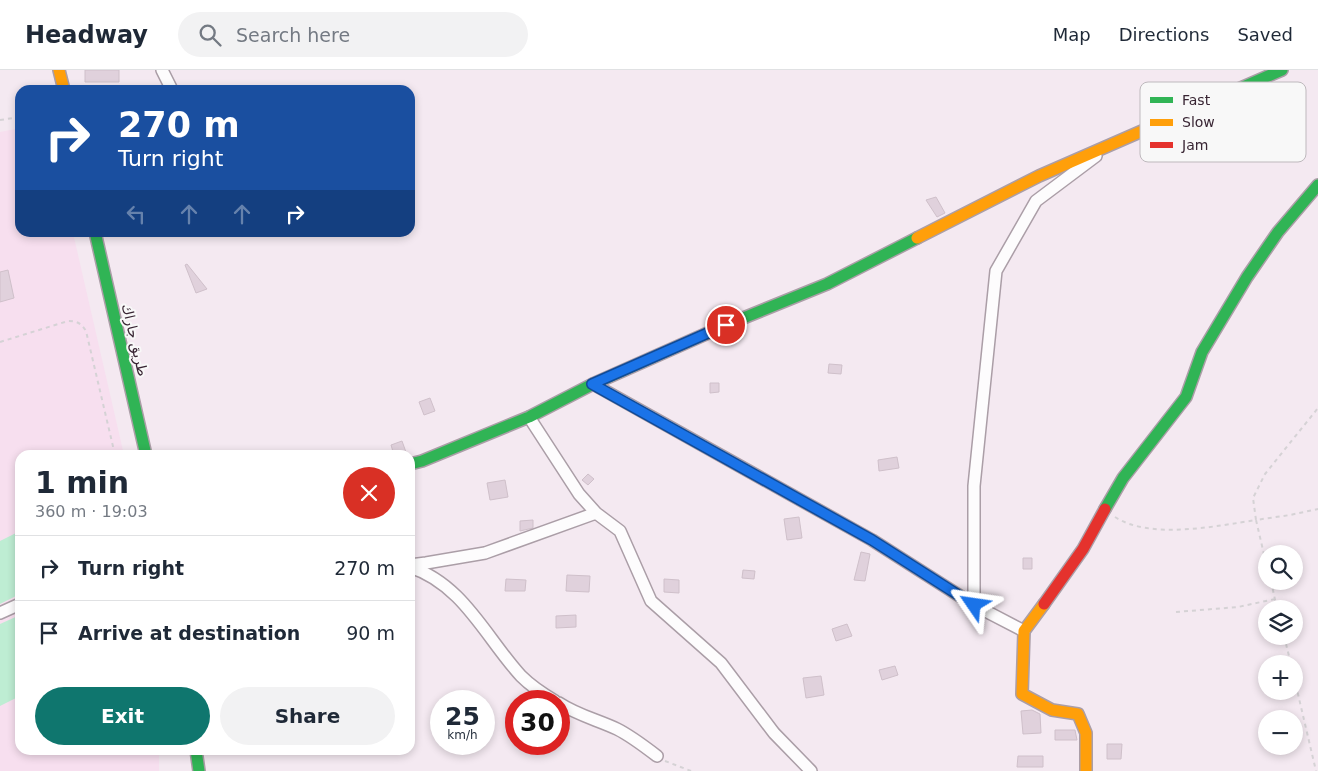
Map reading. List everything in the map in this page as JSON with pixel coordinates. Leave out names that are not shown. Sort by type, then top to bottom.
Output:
[{"type":"street","points":[[59,70],[63,85]]},
{"type":"street","points":[[162,70],[170,85]]},
{"type":"street","points":[[1254,82],[1282,70]]},
{"type":"street","points":[[415,463],[529,417],[592,384],[726,325],[827,284],[1039,176],[1140,131]]},
{"type":"street","points":[[974,605],[974,486],[996,271],[1036,201],[1111,144]]},
{"type":"street","points":[[1086,771],[1086,733],[1078,714],[1052,710],[1022,694],[1024,631],[1083,549],[1123,478],[1186,397],[1202,352],[1247,277],[1278,232],[1318,185]]},
{"type":"street","name":"طريق جاراك","points":[[96,237],[145,450]]},
{"type":"street","points":[[592,384],[872,540],[974,605],[1024,631]]},
{"type":"street","points":[[529,417],[579,494],[596,513],[620,532],[651,601],[721,663],[774,732],[811,771]]},
{"type":"street","points":[[415,565],[485,553],[596,513]]},
{"type":"street","points":[[415,569],[439,581],[455,593],[522,676],[537,690]]},
{"type":"street","points":[[0,613],[15,606]]},
{"type":"street","points":[[570,710],[617,729],[656,756]]},
{"type":"street","points":[[197,755],[199,771]]},
{"type":"path","points":[[0,120],[15,118]]},
{"type":"path","points":[[0,342],[68,321],[76,321],[82,325],[86,331],[114,450]]},
{"type":"path","points":[[1262,545],[1253,498],[1265,474],[1318,408]]},
{"type":"path","points":[[1105,510],[1124,523],[1144,528],[1189,529],[1290,515],[1318,508]]},
{"type":"path","points":[[1273,590],[1275,600]]},
{"type":"path","points":[[1176,612],[1216,610],[1258,603]]},
{"type":"path","points":[[1299,700],[1316,771]]},
{"type":"path","points":[[656,756],[691,771]]},
{"type":"shaded area","points":[[15,129],[15,237],[74,237],[123,450],[15,450],[15,755],[159,755],[159,771],[0,771],[0,132]]},
{"type":"green space","points":[[15,534],[15,596],[0,604],[0,541]]},
{"type":"green space","points":[[15,617],[15,698],[0,706],[0,624]]},
{"type":"building","points":[[85,70],[119,70],[119,82],[85,82]]},
{"type":"building","points":[[936,197],[945,213],[937,217],[926,200]]},
{"type":"building","points":[[187,264],[207,289],[196,293],[185,265]]},
{"type":"building","points":[[8,270],[14,298],[0,302],[0,272]]},
{"type":"building","points":[[829,364],[842,365],[841,374],[828,373]]},
{"type":"building","points":[[710,383],[719,383],[719,392],[710,393]]},
{"type":"building","points":[[430,398],[435,411],[424,415],[419,402]]},
{"type":"building","points":[[402,441],[405,450],[392,450],[391,445]]},
{"type":"building","points":[[897,457],[899,468],[879,471],[878,460]]},
{"type":"building","points":[[588,474],[594,479],[588,485],[582,480]]},
{"type":"building","points":[[505,480],[508,497],[490,500],[487,483]]},
{"type":"building","points":[[799,517],[802,538],[787,540],[784,519]]},
{"type":"building","points":[[533,520],[533,528],[520,531],[520,521]]},
{"type":"building","points":[[861,552],[870,554],[865,581],[854,580]]},
{"type":"building","points":[[1023,558],[1032,558],[1032,569],[1023,569]]},
{"type":"building","points":[[743,570],[755,571],[754,579],[742,578]]},
{"type":"building","points":[[567,575],[590,576],[589,592],[566,591]]},
{"type":"building","points":[[506,579],[526,580],[525,591],[505,591]]},
{"type":"building","points":[[664,579],[679,580],[679,593],[664,592]]},
{"type":"building","points":[[576,615],[576,627],[556,628],[556,616]]},
{"type":"building","points":[[847,624],[852,636],[836,641],[832,629]]},
{"type":"building","points":[[895,666],[898,675],[882,680],[879,670]]},
{"type":"building","points":[[821,676],[824,695],[806,698],[803,678]]},
{"type":"building","points":[[1032,710],[1040,714],[1041,733],[1023,734],[1021,711]]},
{"type":"building","points":[[1055,730],[1075,730],[1077,740],[1055,740]]},
{"type":"building","points":[[1107,744],[1122,744],[1121,759],[1107,759]]},
{"type":"building","points":[[1018,756],[1043,756],[1043,767],[1017,767]]},
{"type":"traffic: fast","points":[[1254,82],[1282,70]]},
{"type":"traffic: fast","points":[[1105,509],[1123,478],[1186,397],[1202,352],[1247,277],[1278,232],[1318,185]]},
{"type":"traffic: fast","points":[[96,237],[145,450]]},
{"type":"traffic: fast","points":[[415,463],[529,417],[593,384],[726,325],[827,284],[917,238]]},
{"type":"traffic: fast","points":[[197,755],[199,771]]},
{"type":"traffic: slow","points":[[59,70],[63,85]]},
{"type":"traffic: slow","points":[[917,238],[1039,176],[1140,132]]},
{"type":"traffic: slow","points":[[1044,604],[1024,631],[1022,694],[1052,710],[1078,714],[1086,733],[1086,771]]},
{"type":"traffic: jam","points":[[1044,604],[1083,549],[1105,509]]},
{"type":"route","points":[[726,325],[592,384],[872,540],[974,605]]}]
